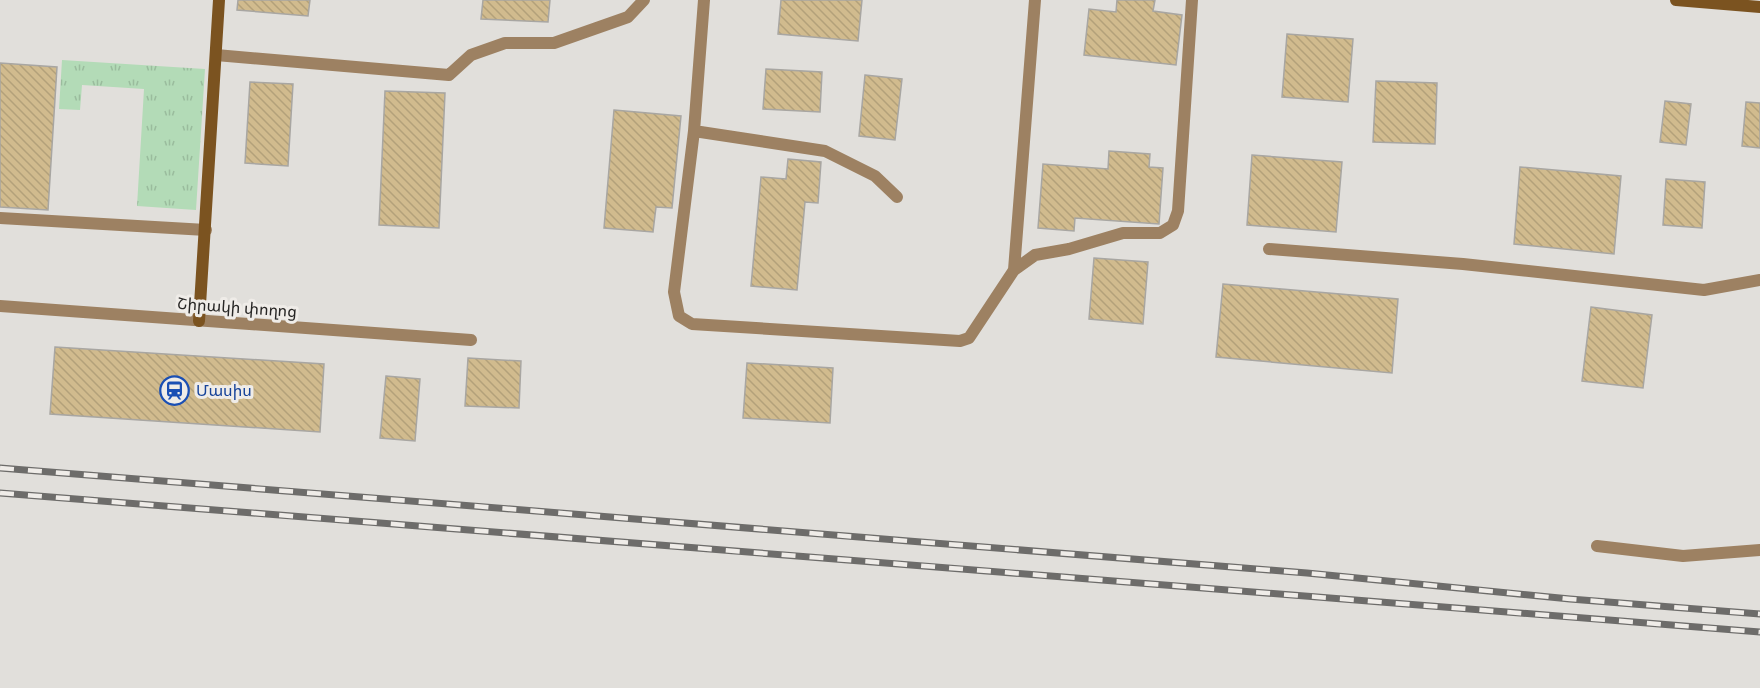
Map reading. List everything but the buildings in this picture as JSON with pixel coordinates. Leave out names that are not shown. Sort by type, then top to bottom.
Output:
[{"type":"main road","points":[[199,321],[219,0]]},
{"type":"main road","points":[[1676,0],[1760,7]]},
{"type":"street","points":[[216,55],[449,75],[471,55],[505,43],[554,43],[628,17],[644,0]]},
{"type":"street","points":[[704,0],[694,131],[674,292],[679,316],[692,324],[960,341],[969,338],[1014,270],[1035,255],[1069,249],[1123,233],[1160,233],[1173,225],[1178,211],[1192,0]]},
{"type":"street","points":[[1014,270],[1035,0]]},
{"type":"street","points":[[694,131],[825,151],[874,176],[897,197]]},
{"type":"street","points":[[0,218],[206,230]]},
{"type":"street","points":[[1269,249],[1464,264],[1704,290],[1760,280]]},
{"type":"street","name":"Շիրակի փողոց","points":[[0,306],[471,340]]},
{"type":"street","points":[[1597,546],[1683,556],[1760,550]]},
{"type":"green space","points":[[62,60],[205,69],[196,210],[137,206],[144,89],[82,85],[80,110],[59,109]]},
{"type":"railway","points":[[0,468],[1307,573],[1570,599],[1760,614]]},
{"type":"railway","points":[[0,493],[1760,632]]},
{"type":"place","name":"Մասիս","points":[[175,390]]}]
